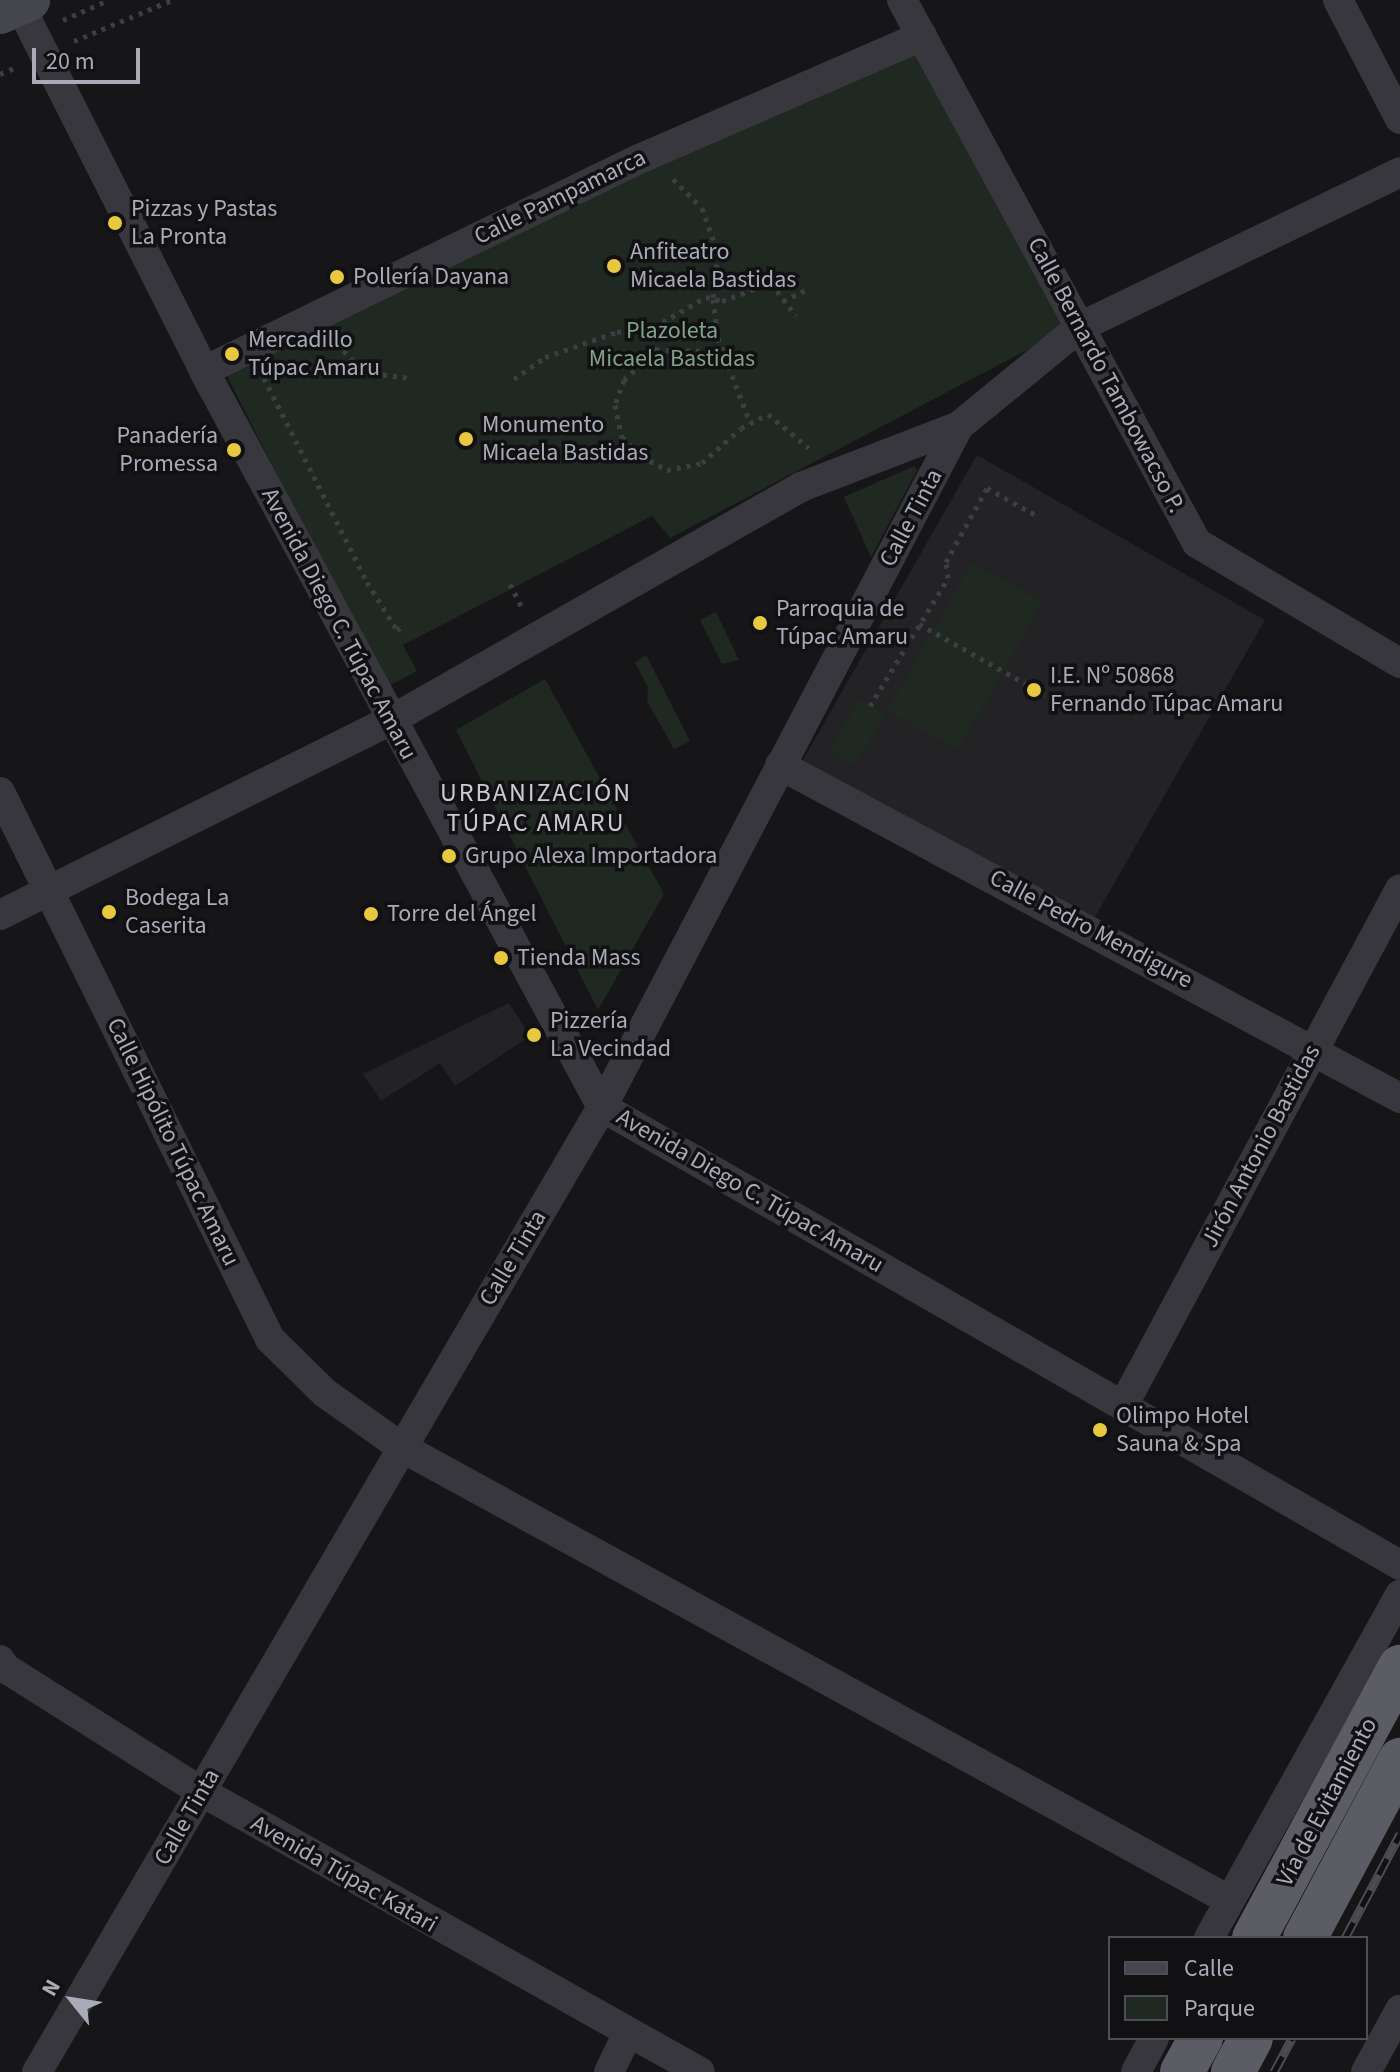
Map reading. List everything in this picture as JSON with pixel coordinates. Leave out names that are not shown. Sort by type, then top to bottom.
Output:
[{"type":"highway","name":"Vía de Evitamiento","points":[[1255,1936],[1400,1667]]},
{"type":"highway","name":"Vía de Evitamiento","points":[[1306,1936],[1400,1760]]},
{"type":"highway","points":[[1182,2072],[1200,2040]]},
{"type":"highway","points":[[1233,2072],[1250,2040]]},
{"type":"street","name":"Calle Bernardo Tambowacso P.","points":[[902,0],[1197,543],[1400,663]]},
{"type":"street","points":[[1338,0],[1400,119]]},
{"type":"street","name":"Avenida Diego C. Túpac Amaru","points":[[16,4],[45,54],[204,371],[602,1107],[1400,1565]]},
{"type":"street","name":"Calle Pampamarca","points":[[204,371],[637,160],[922,36]]},
{"type":"street","name":"Calle Tinta","points":[[0,915],[391,720],[825,478],[959,426],[1080,327],[1400,172]]},
{"type":"street","name":"Calle Tinta","points":[[37,2072],[602,1107],[959,426]]},
{"type":"street","name":"Calle Pedro Mendigure","points":[[780,765],[1313,1047],[1400,1098]]},
{"type":"street","name":"Calle Hipólito Túpac Amaru","points":[[0,792],[270,1339],[325,1393],[401,1447],[1229,1900]]},
{"type":"street","name":"Jirón Antonio Bastidas","points":[[1124,1404],[1400,889]]},
{"type":"street","points":[[1210,1936],[1400,1595]]},
{"type":"street","name":"Avenida Túpac Katari","points":[[2,1665],[202,1792],[627,2035],[700,2072]]},
{"type":"street","points":[[1366,2072],[1400,2010]]},
{"type":"street","points":[[609,2072],[627,2035]]},
{"type":"street","points":[[1136,2072],[1153,2040]]},
{"type":"path","points":[[0,74],[172,0]]},
{"type":"path","points":[[637,160],[677,182],[702,208],[718,254],[713,299],[721,351],[750,423]]},
{"type":"path","points":[[514,379],[545,357],[582,342],[654,327],[706,297],[722,301],[771,283],[796,316]]},
{"type":"path","points":[[783,301],[808,289]]},
{"type":"path","points":[[322,313],[353,365],[379,375],[410,378]]},
{"type":"path","points":[[654,327],[656,350]]},
{"type":"path","points":[[721,351],[656,350],[624,380],[615,405],[622,437],[641,456],[667,470],[702,463],[750,423],[768,414],[808,447],[825,478]]},
{"type":"path","points":[[277,373],[264,378],[367,582],[397,630],[405,625]]},
{"type":"path","points":[[870,706],[948,578],[946,562],[987,488],[1039,517]]},
{"type":"path","points":[[919,624],[1064,705]]},
{"type":"shaded area","name":"I.E. Nº 50868 Fernando Túpac Amaru","points":[[977,455],[1265,620],[1091,924],[803,760]]},
{"type":"shaded area","points":[[509,1003],[530,1036],[455,1086],[440,1063],[381,1101],[363,1074]]},
{"type":"green space","name":"Plazoleta Micaela Bastidas","points":[[918,43],[1069,328],[670,538],[652,516],[403,645],[417,671],[385,688],[221,364]]},
{"type":"green space","points":[[914,466],[917,470],[871,557],[844,497]]},
{"type":"green space","points":[[972,562],[1043,602],[958,751],[887,711]]},
{"type":"green space","points":[[716,612],[739,660],[722,664],[700,620]]},
{"type":"green space","points":[[646,655],[690,741],[674,749],[647,701],[648,687],[635,663]]},
{"type":"green space","points":[[545,679],[664,894],[598,1010],[456,730]]},
{"type":"green space","points":[[859,699],[885,714],[855,766],[830,751]]},
{"type":"railway","points":[[1346,1936],[1400,1834]]},
{"type":"railway","points":[[1274,2072],[1291,2040]]},
{"type":"place","name":"Pizzas y Pastas La Pronta","points":[[115,223]]},
{"type":"place","name":"Anfiteatro Micaela Bastidas","points":[[614,266]]},
{"type":"place","name":"Pollería Dayana","points":[[337,277]]},
{"type":"place","name":"Mercadillo Túpac Amaru","points":[[232,354]]},
{"type":"place","name":"Monumento Micaela Bastidas","points":[[466,439]]},
{"type":"place","name":"Panadería Promessa","points":[[234,450]]},
{"type":"place","name":"Parroquia de Túpac Amaru","points":[[760,623]]},
{"type":"place","name":"I.E. Nº 50868 Fernando Túpac Amaru","points":[[1034,690]]},
{"type":"place","name":"Grupo Alexa Importadora","points":[[449,856]]},
{"type":"place","name":"Bodega La Caserita","points":[[109,912]]},
{"type":"place","name":"Torre del Ángel","points":[[371,914]]},
{"type":"place","name":"Tienda Mass","points":[[501,958]]},
{"type":"place","name":"Pizzería La Vecindad","points":[[534,1035]]},
{"type":"place","name":"Olimpo Hotel Sauna & Spa","points":[[1100,1430]]},
{"type":"district","name":"URBANIZACIÓN TÚPAC AMARU","points":[[536,808]]}]
